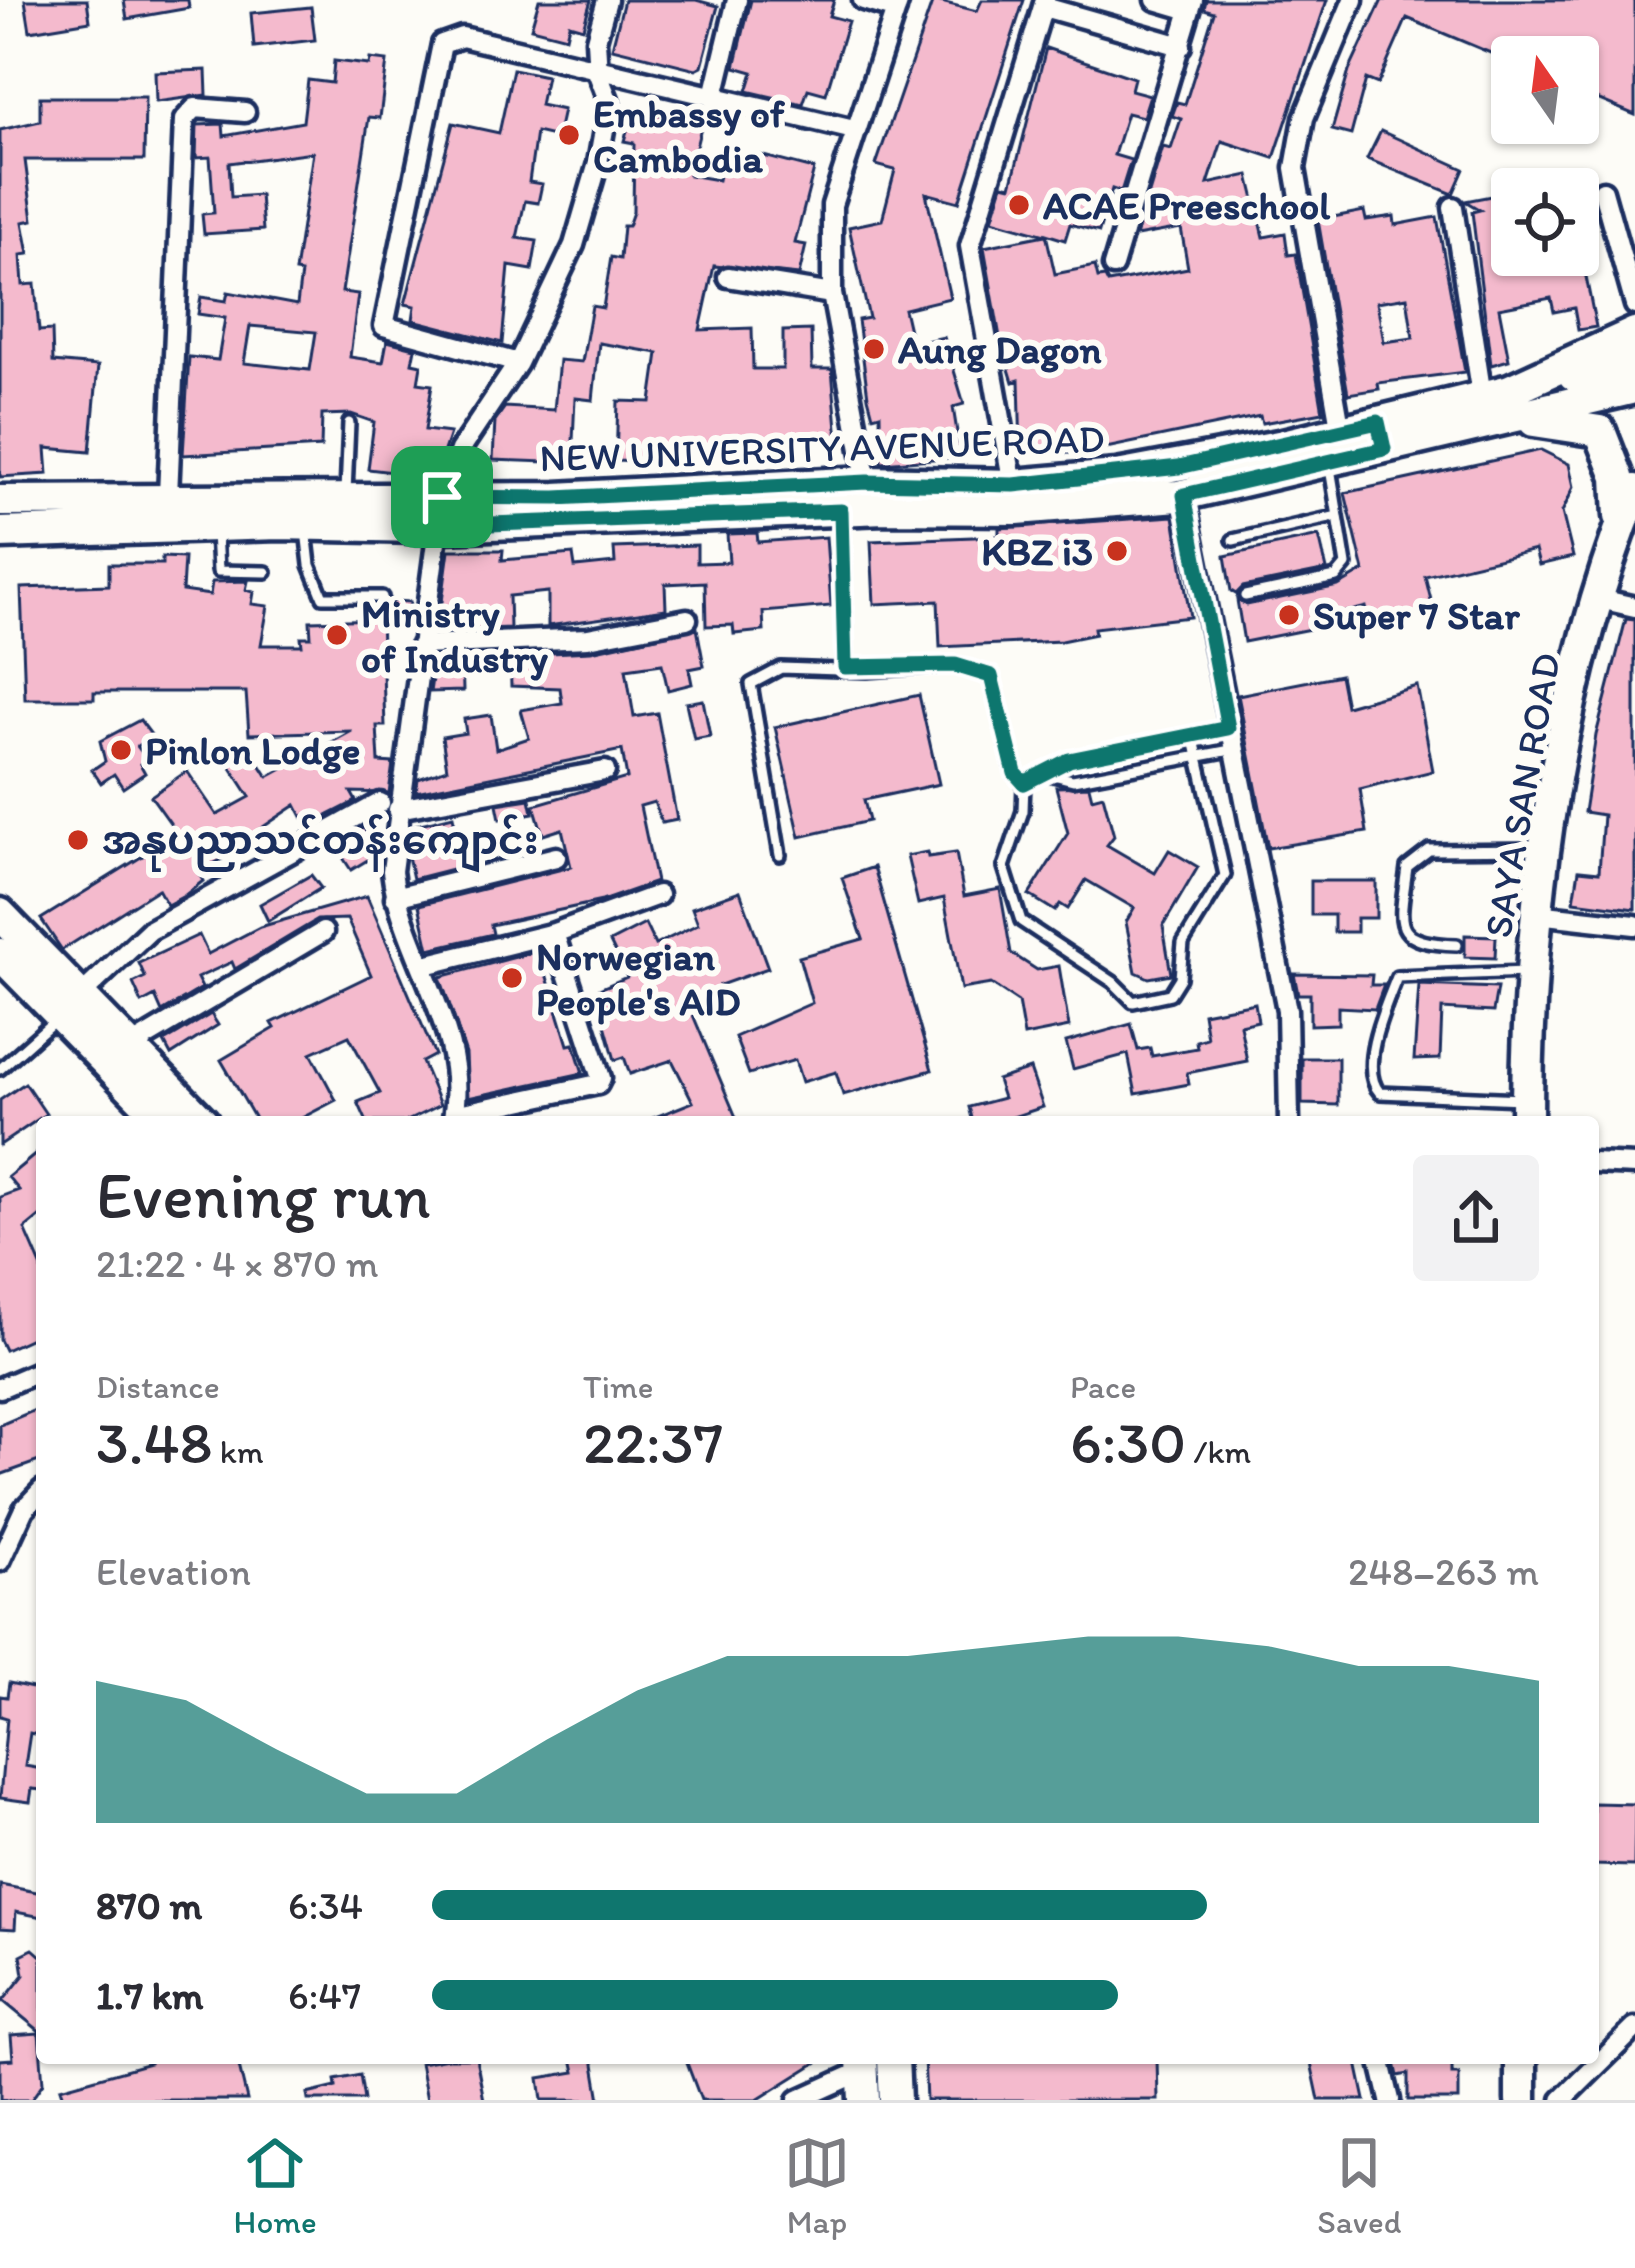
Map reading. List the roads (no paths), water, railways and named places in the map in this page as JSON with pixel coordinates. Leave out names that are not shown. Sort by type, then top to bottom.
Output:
[{"type":"main road","points":[[1499,402],[1635,333]]},
{"type":"main road","name":"NEW UNIVERSITY AVENUE ROAD","points":[[0,500],[345,497],[440,512],[841,511],[1015,497],[1329,463],[1381,436],[1635,362]]},
{"type":"main road","name":"NEW UNIVERSITY AVENUE ROAD","points":[[1499,402],[1635,388]]},
{"type":"main road","points":[[1499,402],[1600,431],[1618,477],[1620,527]]},
{"type":"main road","name":"NEW UNIVERSITY AVENUE ROAD","points":[[1181,481],[1341,432],[1381,436]]},
{"type":"main road","name":"NEW UNIVERSITY AVENUE ROAD","points":[[0,533],[305,525],[556,498],[867,482],[1015,497]]},
{"type":"main road","name":"SAYA SAN ROAD","points":[[1527,1111],[1531,972],[1543,849],[1600,599],[1635,490]]},
{"type":"main road","points":[[168,496],[168,528]]},
{"type":"main road","points":[[0,914],[160,1116]]},
{"type":"main road","points":[[0,954],[131,1046],[197,1116]]},
{"type":"main road","points":[[892,2064],[895,2100]]},
{"type":"main road","points":[[1521,2064],[1521,2100]]},
{"type":"street","points":[[453,1116],[454,1068],[424,965],[395,897],[389,806],[422,645],[440,512],[460,451],[518,363],[574,245],[598,164],[609,102],[598,74],[596,40],[608,0]]},
{"type":"street","points":[[713,100],[737,0]]},
{"type":"street","points":[[863,0],[897,5],[832,205],[832,293],[867,482]]},
{"type":"street","points":[[1113,266],[1192,5],[1156,0]]},
{"type":"street","points":[[1341,432],[1295,168],[1304,118],[1353,0]]},
{"type":"street","points":[[1015,497],[970,246],[1044,3],[1181,46]]},
{"type":"street","points":[[518,363],[384,326],[442,44],[461,37],[598,74],[854,130]]},
{"type":"street","points":[[168,496],[184,120],[195,108],[245,112]]},
{"type":"street","points":[[1604,191],[1635,304]]},
{"type":"street","points":[[1453,207],[1499,402]]},
{"type":"street","points":[[728,277],[832,293]]},
{"type":"street","points":[[1181,481],[1287,1010],[1289,1116]]},
{"type":"street","points":[[1600,599],[1635,607]]},
{"type":"street","points":[[422,645],[588,638],[687,619]]},
{"type":"street","points":[[71,1004],[150,930],[389,806],[605,771]]},
{"type":"street","points":[[395,897],[556,857]]},
{"type":"street","points":[[424,965],[554,934],[658,895]]},
{"type":"street","points":[[1537,914],[1635,925]]},
{"type":"street","points":[[131,1046],[323,932]]},
{"type":"street","points":[[465,1116],[598,1084],[601,1078],[554,934]]},
{"type":"street","points":[[1599,1163],[1635,1165]]},
{"type":"street","points":[[0,1388],[36,1373]]},
{"type":"street","points":[[0,1561],[36,1497]]},
{"type":"street","points":[[1599,2064],[1635,2028]]},
{"type":"street","points":[[1381,2064],[1390,2100]]},
{"type":"street","points":[[1562,2100],[1598,2064]]},
{"type":"street","points":[[798,2100],[863,2076]]},
{"type":"lane","points":[[345,497],[349,423]]},
{"type":"lane","points":[[1245,596],[1336,577],[1346,565],[1329,463]]},
{"type":"lane","points":[[841,511],[845,667]]},
{"type":"lane","points":[[1233,540],[1338,516]]},
{"type":"lane","points":[[305,525],[310,566],[323,596],[382,597]]},
{"type":"lane","points":[[217,526],[215,567],[266,572]]},
{"type":"lane","points":[[780,855],[751,684],[781,668],[955,665],[991,676],[1015,773],[1024,783],[1023,811],[1004,867],[1021,921],[1113,982],[1133,1002],[1156,1000],[1170,994],[1180,978],[1183,943],[1225,875],[1193,735]]},
{"type":"lane","points":[[1024,783],[1069,760],[1228,728]]},
{"type":"lane","points":[[1046,773],[1073,780],[1232,750]]},
{"type":"lane","points":[[1457,945],[1420,944],[1400,926],[1407,867],[1429,850],[1543,849]]},
{"type":"lane","points":[[1527,1111],[1381,1094],[1372,1082],[1372,1043],[1389,1011],[1397,977],[1531,972]]},
{"type":"lane","points":[[0,1069],[71,1004]]},
{"type":"place","name":"Embassy of Cambodia","points":[[569,135]]},
{"type":"place","name":"ACAE Preeschool","points":[[1019,205]]},
{"type":"place","name":"Aung Dagon","points":[[874,349]]},
{"type":"place","name":"KBZ i3","points":[[1117,551]]},
{"type":"place","name":"Super 7 Star","points":[[1289,615]]},
{"type":"place","name":"Ministry of Industry","points":[[337,635]]},
{"type":"place","name":"Pinlon Lodge","points":[[121,750]]},
{"type":"place","name":"အနုပညာသင်တန်းကျောင်း","points":[[78,840]]},
{"type":"place","name":"Norwegian People's AID","points":[[512,978]]}]
